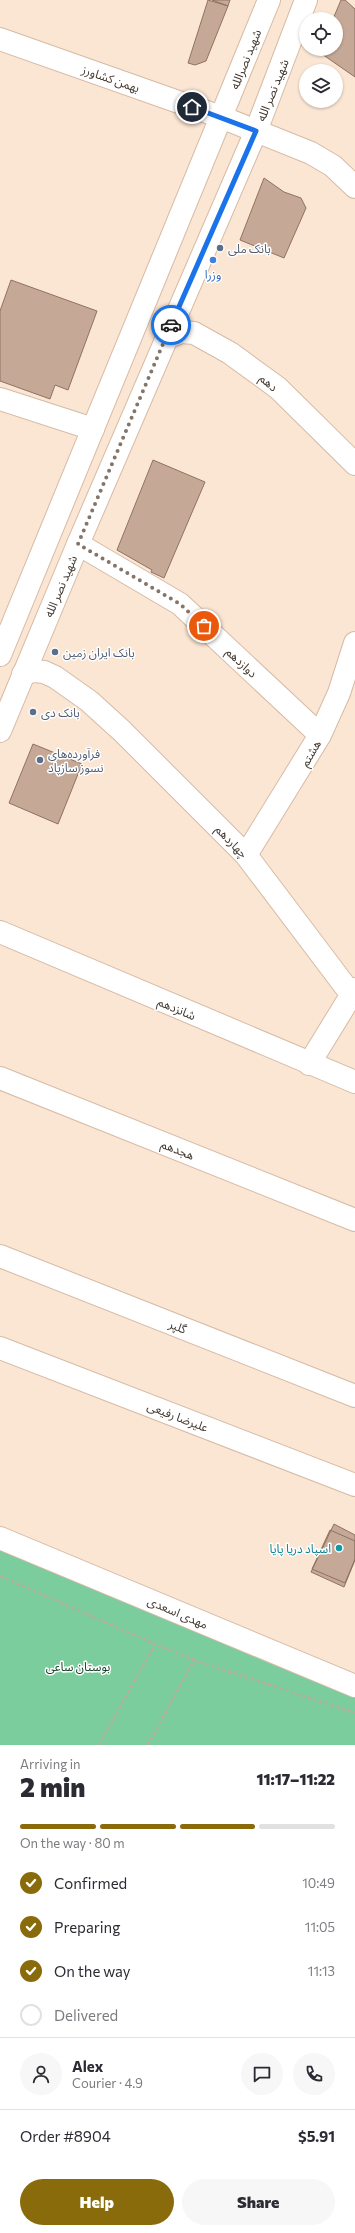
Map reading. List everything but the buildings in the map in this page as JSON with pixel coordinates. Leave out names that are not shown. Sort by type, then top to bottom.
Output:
[{"type":"street","name":"شهید نصرالله","points":[[221,117],[269,0]]},
{"type":"street","name":"شهید نصر الله","points":[[0,731],[78,544],[256,131],[306,0]]},
{"type":"street","name":"بهمن کشاورز","points":[[0,39],[221,117],[256,131]]},
{"type":"street","points":[[0,655],[221,117]]},
{"type":"street","points":[[256,131],[311,153],[333,166],[355,187]]},
{"type":"street","name":"دهم","points":[[166,338],[181,332],[194,334],[230,352],[278,388],[355,464]]},
{"type":"street","points":[[0,399],[93,429]]},
{"type":"street","name":"دوازدهم","points":[[78,544],[180,604],[320,735]]},
{"type":"street","name":"هشتم","points":[[246,855],[320,735],[339,693],[355,642]]},
{"type":"street","name":"چهاردهم","points":[[23,674],[34,671],[44,672],[89,701],[122,731],[246,855],[353,992],[309,1064]]},
{"type":"street","name":"شانزدهم","points":[[0,932],[309,1064],[355,1082]]},
{"type":"street","name":"هجدهم","points":[[0,1078],[355,1220]]},
{"type":"street","name":"گلپر","points":[[0,1256],[355,1396]]},
{"type":"street","name":"علیرضا رفیعی","points":[[0,1348],[355,1485]]},
{"type":"street","name":"مهدی اسعدی","points":[[0,1538],[355,1686]]},
{"type":"path","points":[[0,1576],[194,1660],[355,1713]]},
{"type":"path","points":[[99,1745],[155,1644]]},
{"type":"path","points":[[148,1745],[194,1660]]},
{"type":"green space","name":"بوستان ساعی","points":[[0,1550],[355,1696],[355,1745],[0,1745]]},
{"type":"way so far","points":[[171,325],[151,376],[78,544],[180,604],[204,626]]},
{"type":"place","name":"بانک ملی","points":[[220,248]]},
{"type":"place","name":"وزرا","points":[[213,260]]},
{"type":"place","name":"بانک ایران زمین","points":[[55,652]]},
{"type":"place","name":"بانک دی","points":[[33,712]]},
{"type":"place","name":"فرآورده‌های نسوز سازپاد","points":[[40,760]]},
{"type":"place","name":"اسپاد دریا پایا","points":[[339,1548]]},
{"type":"route","points":[[171,325],[256,131],[192,107]]}]
